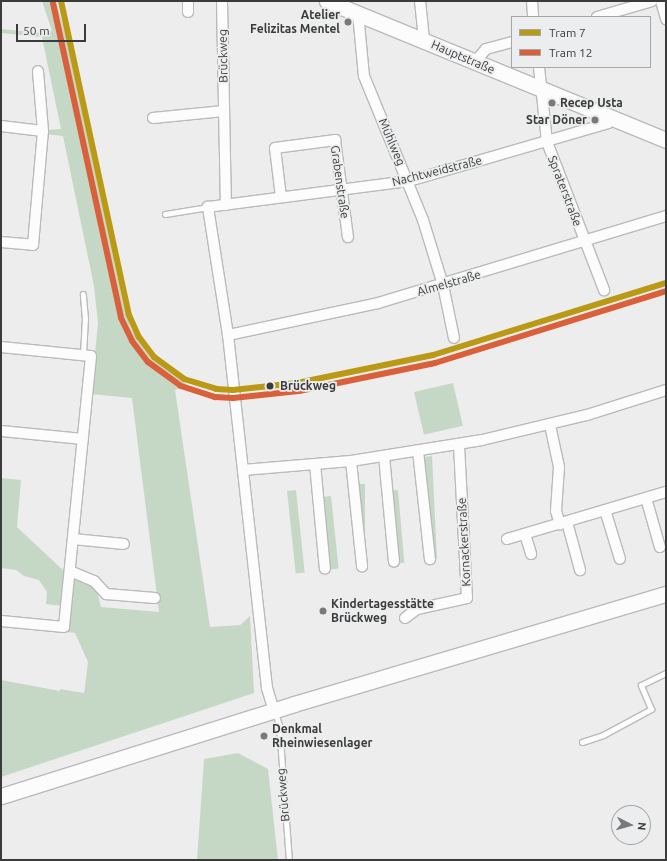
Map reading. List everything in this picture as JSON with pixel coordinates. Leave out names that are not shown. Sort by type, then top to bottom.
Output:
[{"type":"street","points":[[188,1],[188,12]]},
{"type":"street","name":"Brückweg","points":[[222,1],[226,205]]},
{"type":"street","name":"Hauptstraße","points":[[327,1],[352,8],[475,62],[666,140]]},
{"type":"street","points":[[420,1],[424,40]]},
{"type":"street","points":[[532,1],[533,16]]},
{"type":"street","points":[[600,16],[652,1]]},
{"type":"street","points":[[661,1],[666,19]]},
{"type":"street","name":"Mühlweg","points":[[352,8],[364,76],[409,181],[444,285],[454,338]]},
{"type":"street","points":[[475,62],[486,48],[511,42]]},
{"type":"street","name":"Spraterstraße","points":[[539,68],[547,142],[604,290]]},
{"type":"street","points":[[1,242],[33,245],[43,131],[38,71]]},
{"type":"street","points":[[153,118],[224,111]]},
{"type":"street","name":"Nachtweidstraße","points":[[208,207],[409,181],[608,123],[612,117]]},
{"type":"street","points":[[1,126],[43,131]]},
{"type":"street","name":"Grabenstraße","points":[[281,198],[275,148],[335,140],[348,237]]},
{"type":"street","name":"Brückweg","points":[[208,207],[228,335],[267,688],[274,710]]},
{"type":"street","name":"Almelstraße","points":[[228,335],[378,303],[444,285],[666,216]]},
{"type":"street","points":[[1,347],[91,356],[64,627],[1,621]]},
{"type":"street","points":[[242,470],[351,461],[458,444],[550,425],[666,390]]},
{"type":"street","points":[[550,425],[559,467],[556,511],[564,523],[580,570]]},
{"type":"street","points":[[1,431],[83,439]]},
{"type":"street","name":"Kornackerstraße","points":[[405,618],[417,609],[467,598],[458,444]]},
{"type":"street","points":[[418,451],[430,559]]},
{"type":"street","points":[[384,456],[394,562]]},
{"type":"street","points":[[351,461],[362,566]]},
{"type":"street","points":[[315,464],[326,569]]},
{"type":"street","points":[[507,539],[666,492]]},
{"type":"street","points":[[646,498],[660,547]]},
{"type":"street","points":[[606,510],[620,559]]},
{"type":"street","points":[[525,534],[531,554]]},
{"type":"street","points":[[73,539],[124,544]]},
{"type":"street","points":[[70,571],[94,581],[106,594],[155,598]]},
{"type":"street","points":[[1,796],[274,710],[666,594]]},
{"type":"lane","points":[[165,214],[208,207]]},
{"type":"lane","points":[[83,294],[85,319],[83,355]]},
{"type":"lane","points":[[582,742],[604,735],[651,709],[641,685],[666,673]]},
{"type":"lane","name":"Brückweg","points":[[274,710],[279,725],[289,860]]},
{"type":"green space","points":[[42,1],[56,1],[66,36],[124,308],[131,329],[151,359],[188,385],[175,390],[210,627],[240,625],[250,616],[254,693],[1,777],[1,680],[60,691],[60,689],[84,693],[88,662],[75,633],[67,632],[73,577],[89,583],[98,595],[101,607],[159,612],[132,398],[91,394],[98,323],[94,286],[63,136],[46,134],[46,130],[61,129],[42,37],[1,33],[1,29],[42,33],[52,31]]},
{"type":"green space","points":[[453,383],[463,426],[424,435],[414,392]]},
{"type":"green space","points":[[432,456],[437,559],[433,560],[424,457]]},
{"type":"green space","points":[[1,478],[21,480],[17,527],[65,572],[62,606],[46,604],[47,592],[39,580],[24,576],[16,570],[1,568]]},
{"type":"green space","points":[[357,484],[365,484],[365,568],[357,568]]},
{"type":"green space","points":[[296,490],[305,573],[296,573],[287,491]]},
{"type":"green space","points":[[398,490],[404,563],[395,564],[389,491]]},
{"type":"green space","points":[[331,496],[339,569],[328,570],[320,497]]},
{"type":"green space","points":[[238,753],[268,769],[278,860],[197,860],[204,759]]},
{"type":"tram line","name":"7","points":[[61,1],[129,315],[139,337],[154,357],[184,379],[216,389],[233,390],[297,383],[433,355],[666,283]]},
{"type":"tram line","name":"12","points":[[53,3],[121,318],[132,341],[148,362],[181,386],[215,397],[233,398],[299,391],[435,363],[666,291]]},
{"type":"place","name":"Atelier Felizitas Mentel","points":[[348,22]]},
{"type":"place","name":"Recep Usta","points":[[552,103]]},
{"type":"place","name":"Star Döner","points":[[595,120]]},
{"type":"place","name":"Brückweg","points":[[270,386]]},
{"type":"place","name":"Kindertagesstätte Brückweg","points":[[323,611]]},
{"type":"place","name":"Denkmal Rheinwiesenlager","points":[[264,736]]}]
